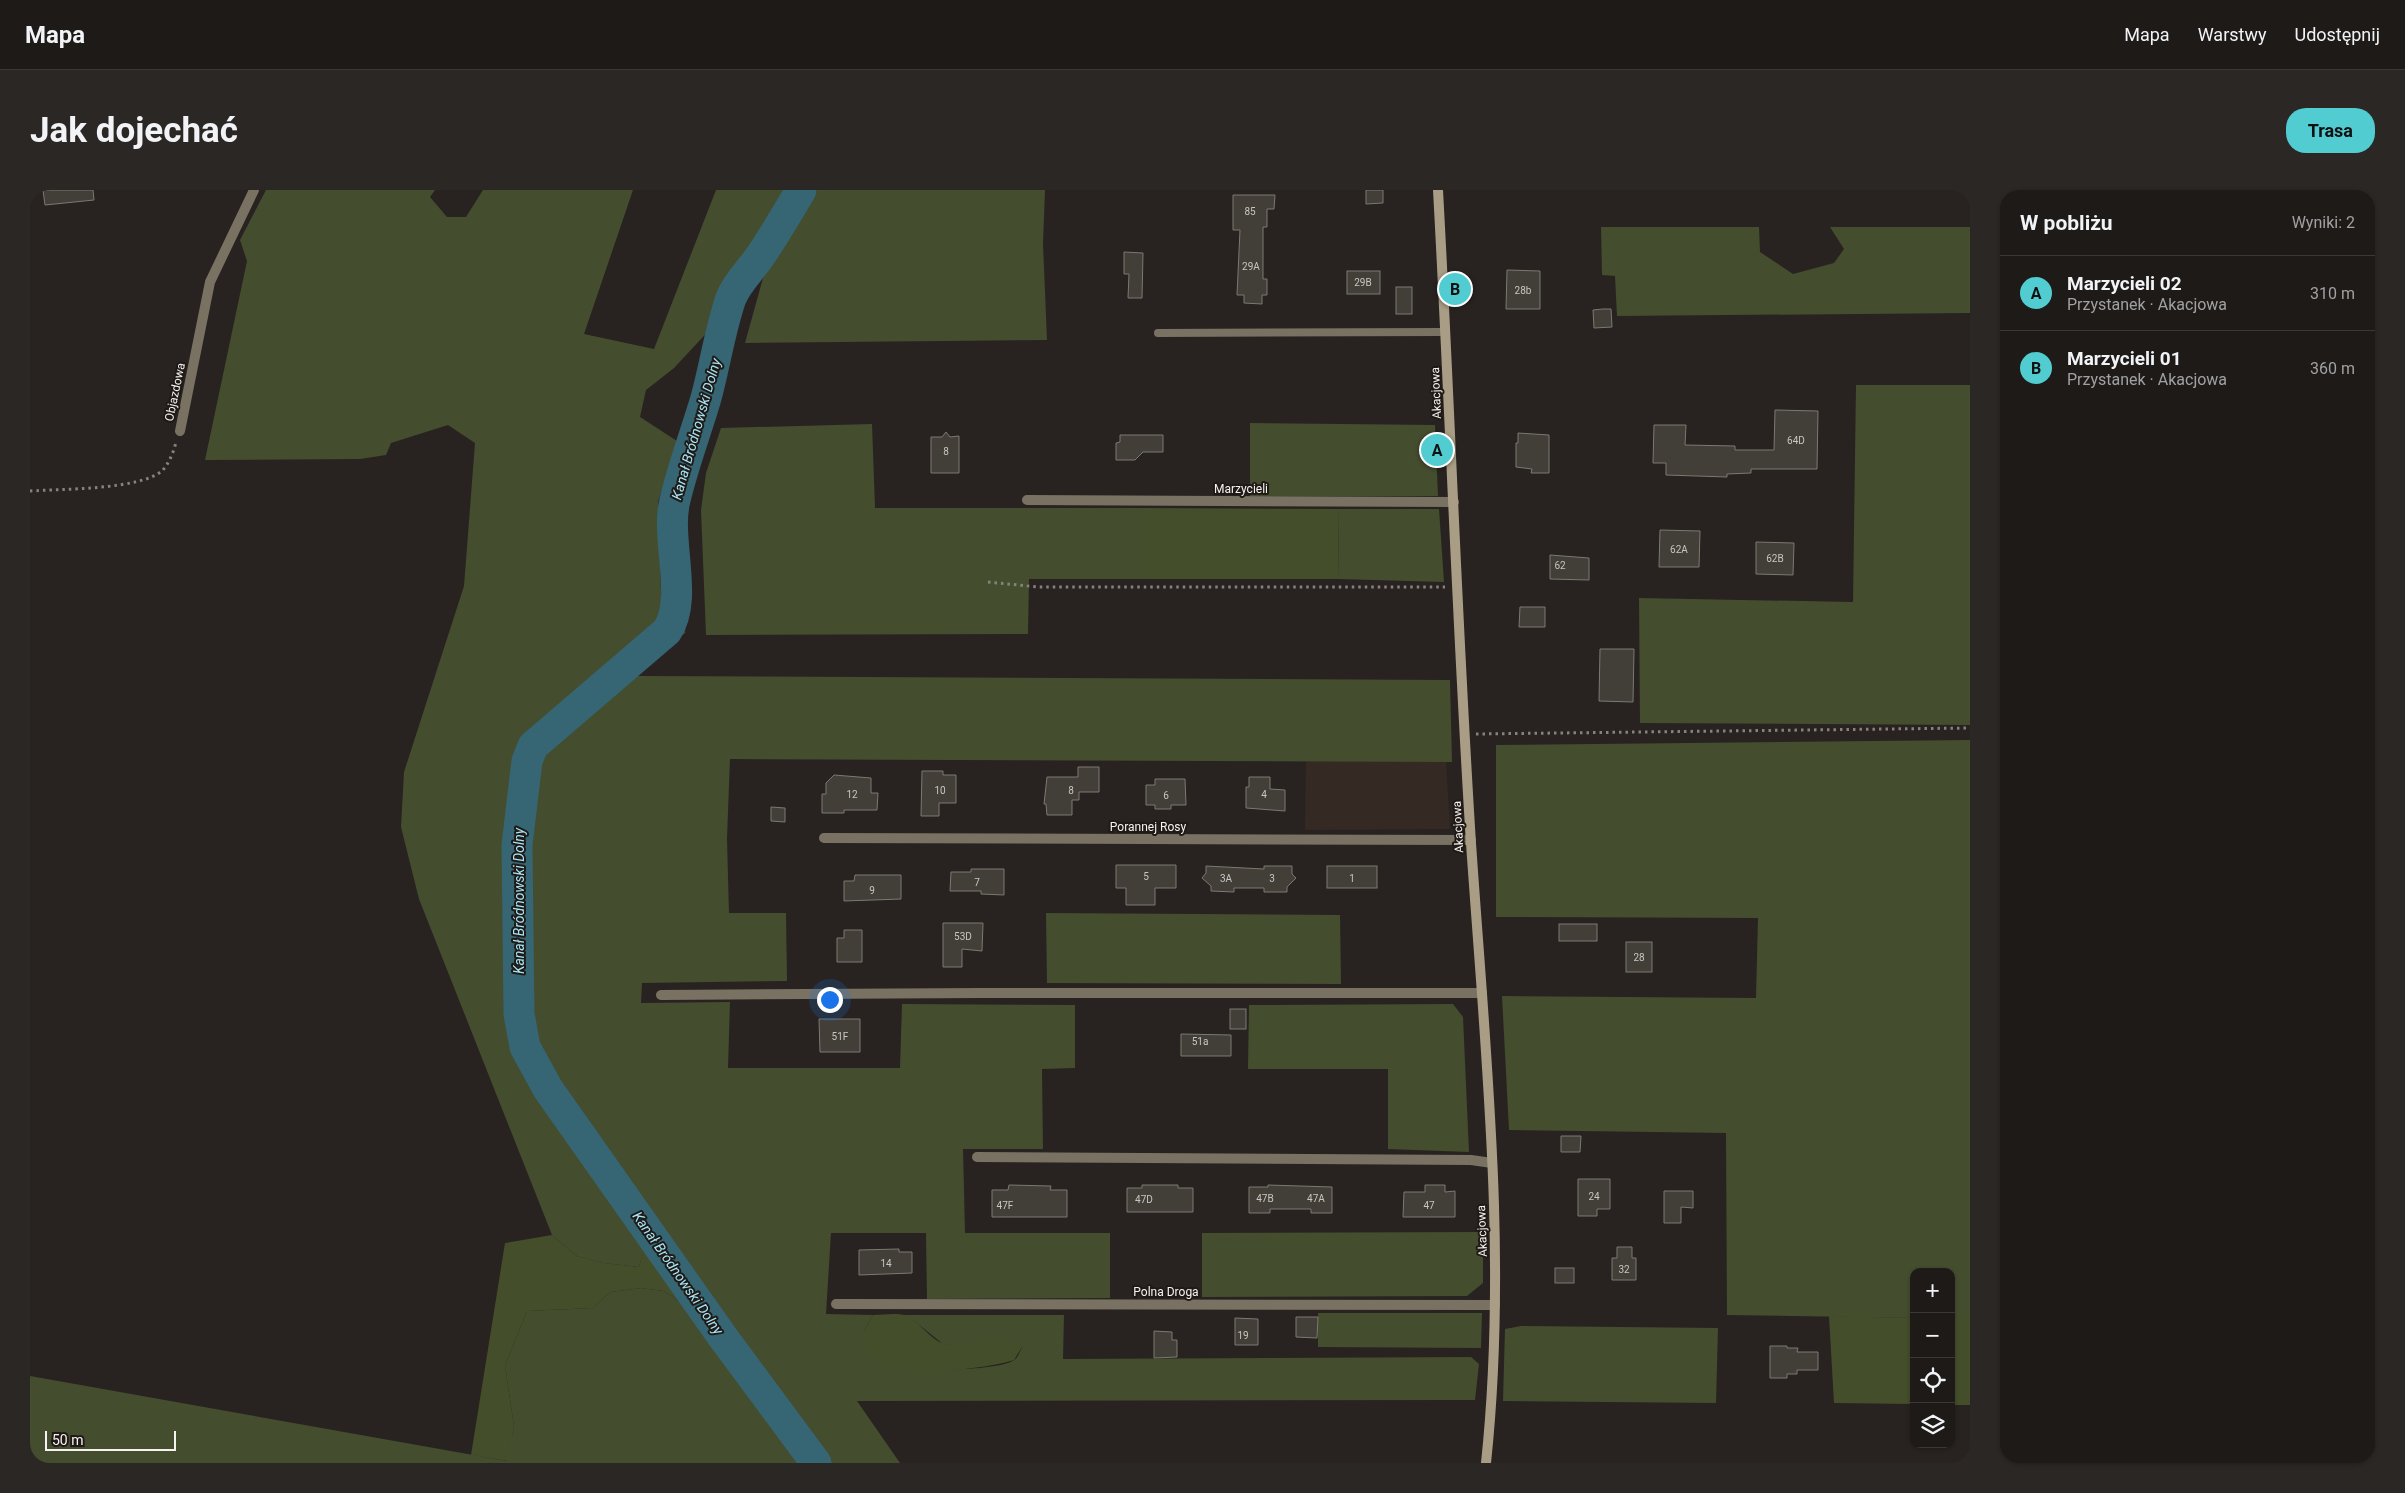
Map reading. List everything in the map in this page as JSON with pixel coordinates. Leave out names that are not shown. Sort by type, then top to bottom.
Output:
[{"type":"street","name":"Objazdowa","points":[[180,431],[210,282],[254,190]]},
{"type":"street","name":"Akacjowa","points":[[1438,190],[1471,840],[1496,1237],[1491,1416],[1486,1463]]},
{"type":"street","name":"Marzycieli","points":[[1027,500],[1454,502]]},
{"type":"street","name":"Porannej Rosy","points":[[824,838],[1471,840]]},
{"type":"street","points":[[661,996],[971,993],[1482,994]]},
{"type":"street","points":[[977,1157],[1461,1160],[1492,1163]]},
{"type":"street","name":"Polna Droga","points":[[836,1304],[1495,1306]]},
{"type":"lane","points":[[1158,333],[1446,332]]},
{"type":"path","name":"Objazdowa","points":[[30,490],[120,485],[149,478],[163,470],[173,453],[180,431]]},
{"type":"path","points":[[988,582],[1038,587],[1392,589],[1458,587]]},
{"type":"path","points":[[1466,734],[1970,728]]},
{"type":"shaded area","points":[[1306,760],[1446,760],[1450,829],[1305,830]]},
{"type":"green space","points":[[266,190],[435,190],[430,197],[447,217],[466,217],[483,190],[633,190],[584,334],[654,349],[716,190],[787,190],[757,237],[714,325],[674,368],[646,390],[640,417],[677,441],[658,502],[662,621],[686,632],[637,676],[1450,680],[1452,762],[730,759],[727,839],[729,913],[786,913],[787,981],[642,983],[641,1003],[730,1002],[728,1068],[900,1068],[902,1004],[1075,1005],[1075,1068],[1042,1069],[1043,1149],[963,1149],[965,1233],[1110,1233],[1110,1298],[927,1299],[926,1233],[831,1233],[826,1314],[873,1315],[864,1331],[888,1366],[933,1369],[990,1367],[1014,1360],[1022,1347],[1005,1339],[953,1346],[943,1344],[913,1320],[902,1315],[1064,1315],[1063,1359],[1471,1357],[1479,1364],[1475,1400],[857,1401],[900,1463],[30,1463],[30,1376],[507,1461],[514,1426],[505,1366],[527,1311],[593,1308],[610,1292],[641,1288],[664,1291],[683,1304],[645,1247],[639,1267],[603,1263],[577,1256],[552,1235],[419,899],[401,827],[404,772],[464,586],[475,443],[448,425],[391,443],[386,455],[360,459],[205,460],[247,261],[240,240]]},
{"type":"green space","points":[[787,190],[817,190],[784,244],[757,237]]},
{"type":"green space","points":[[817,190],[1045,190],[1043,244],[1047,340],[745,343],[763,278]]},
{"type":"green space","points":[[1601,227],[1759,227],[1760,252],[1793,274],[1834,263],[1844,249],[1830,227],[1970,227],[1970,313],[1617,316],[1615,276],[1602,275]]},
{"type":"green space","points":[[1856,385],[1970,385],[1970,725],[1640,723],[1639,598],[1853,602]]},
{"type":"green space","points":[[1250,423],[1435,425],[1438,496],[1250,496]]},
{"type":"green space","points":[[872,424],[875,508],[1143,508],[1143,579],[1029,579],[1028,634],[706,635],[701,510],[706,473],[721,428]]},
{"type":"green space","points":[[1143,508],[1339,509],[1338,579],[1143,579]]},
{"type":"green space","points":[[1339,509],[1439,509],[1444,582],[1338,579]]},
{"type":"green space","points":[[1970,740],[1970,1318],[1955,1318],[1955,1268],[1910,1268],[1910,1318],[1727,1315],[1726,1133],[1509,1130],[1502,996],[1756,998],[1758,918],[1496,917],[1496,745]]},
{"type":"green space","points":[[1046,913],[1340,915],[1341,984],[1047,983]]},
{"type":"green space","points":[[1453,1004],[1463,1017],[1469,1152],[1388,1149],[1388,1069],[1248,1069],[1249,1005]]},
{"type":"green space","points":[[1483,1232],[1483,1283],[1467,1296],[1202,1297],[1202,1233]]},
{"type":"green space","points":[[552,1235],[577,1256],[604,1263],[639,1267],[645,1246],[684,1305],[664,1291],[641,1288],[610,1292],[593,1308],[527,1311],[505,1366],[514,1426],[508,1461],[471,1455],[505,1243]]},
{"type":"green space","points":[[1318,1313],[1482,1313],[1481,1348],[1318,1347]]},
{"type":"green space","points":[[873,1315],[904,1315],[916,1322],[932,1337],[945,1344],[960,1345],[998,1338],[1015,1342],[1022,1347],[1014,1360],[1002,1363],[969,1369],[901,1370],[881,1363],[862,1345],[864,1331]]},
{"type":"green space","points":[[1829,1316],[1910,1318],[1910,1404],[1834,1403]]},
{"type":"green space","points":[[1955,1318],[1970,1318],[1970,1405],[1955,1405]]},
{"type":"green space","points":[[1521,1326],[1718,1328],[1716,1403],[1503,1401],[1505,1329]]},
{"type":"building","points":[[43,190],[93,190],[94,200],[45,205]]},
{"type":"building","points":[[1366,190],[1383,190],[1383,203],[1366,204]]},
{"type":"building","points":[[1233,195],[1275,195],[1274,209],[1267,209],[1267,227],[1263,227],[1263,279],[1267,279],[1267,295],[1262,295],[1262,304],[1244,303],[1244,295],[1237,295],[1240,230],[1233,230]]},
{"type":"building","points":[[1124,252],[1143,253],[1142,298],[1128,298],[1129,274],[1124,274]]},
{"type":"building","points":[[1507,270],[1540,271],[1540,309],[1506,309]]},
{"type":"building","points":[[1347,271],[1380,271],[1380,294],[1347,294]]},
{"type":"building","points":[[1396,287],[1412,287],[1412,314],[1396,314]]},
{"type":"building","points":[[1611,309],[1612,327],[1594,328],[1593,310]]},
{"type":"building","points":[[1775,410],[1818,411],[1817,469],[1751,469],[1751,473],[1727,474],[1727,477],[1666,475],[1666,463],[1653,463],[1654,425],[1686,425],[1685,445],[1735,446],[1735,450],[1774,450]]},
{"type":"building","points":[[946,432],[950,437],[959,436],[959,473],[931,473],[931,437],[942,437]]},
{"type":"building","points":[[1518,433],[1549,435],[1549,473],[1531,473],[1532,469],[1516,467]]},
{"type":"building","points":[[1120,435],[1163,435],[1163,452],[1143,452],[1135,460],[1116,460],[1116,443],[1120,442]]},
{"type":"building","points":[[1660,530],[1700,531],[1699,567],[1659,567]]},
{"type":"building","points":[[1756,542],[1794,543],[1793,575],[1756,574]]},
{"type":"building","points":[[1550,555],[1589,558],[1589,580],[1550,579]]},
{"type":"building","points":[[1520,607],[1545,607],[1545,627],[1519,627]]},
{"type":"building","points":[[1600,649],[1634,649],[1633,702],[1599,701]]},
{"type":"building","points":[[1078,767],[1099,767],[1099,792],[1079,792],[1079,800],[1072,800],[1072,815],[1047,815],[1046,804],[1044,804],[1047,777],[1078,777]]},
{"type":"building","points":[[922,771],[943,771],[943,775],[956,775],[956,803],[939,803],[939,816],[921,816]]},
{"type":"building","points":[[834,775],[871,778],[871,793],[878,793],[877,810],[844,810],[844,813],[822,813],[822,794],[826,794],[826,783]]},
{"type":"building","points":[[1249,777],[1270,777],[1270,789],[1285,790],[1285,811],[1246,808],[1246,787],[1249,787]]},
{"type":"building","points":[[1155,779],[1185,779],[1186,805],[1171,805],[1171,809],[1155,809],[1155,805],[1146,805],[1146,785],[1155,785]]},
{"type":"building","points":[[771,807],[785,808],[785,822],[771,821]]},
{"type":"building","points":[[1116,865],[1176,865],[1176,888],[1155,888],[1155,905],[1126,905],[1126,888],[1116,888]]},
{"type":"building","points":[[1206,866],[1264,869],[1264,866],[1292,866],[1292,874],[1296,878],[1287,887],[1287,892],[1264,892],[1264,888],[1234,888],[1234,892],[1211,891],[1211,886],[1202,878],[1206,873]]},
{"type":"building","points":[[1327,866],[1377,866],[1377,888],[1327,888]]},
{"type":"building","points":[[971,869],[1004,869],[1004,895],[981,894],[981,891],[950,891],[951,872],[971,872]]},
{"type":"building","points":[[855,875],[901,875],[901,899],[844,901],[844,881],[854,881]]},
{"type":"building","points":[[943,923],[983,923],[982,951],[962,949],[962,967],[943,967]]},
{"type":"building","points":[[1559,924],[1597,924],[1597,941],[1559,941]]},
{"type":"building","points":[[844,930],[862,930],[862,962],[837,962],[837,938],[844,938]]},
{"type":"building","points":[[1626,942],[1652,942],[1652,972],[1626,972]]},
{"type":"building","points":[[1230,1009],[1246,1009],[1246,1029],[1230,1029]]},
{"type":"building","points":[[819,1019],[860,1019],[860,1052],[820,1052]]},
{"type":"building","points":[[1181,1034],[1231,1035],[1231,1056],[1181,1056]]},
{"type":"building","points":[[1561,1136],[1581,1136],[1580,1152],[1561,1152]]},
{"type":"building","points":[[1578,1179],[1610,1179],[1610,1209],[1597,1209],[1597,1216],[1578,1216]]},
{"type":"building","points":[[1009,1185],[1051,1186],[1050,1190],[1067,1190],[1067,1217],[992,1217],[992,1190],[1008,1190]]},
{"type":"building","points":[[1142,1185],[1178,1185],[1178,1188],[1193,1188],[1193,1212],[1127,1212],[1127,1188],[1142,1188]]},
{"type":"building","points":[[1268,1185],[1332,1187],[1332,1213],[1311,1213],[1311,1209],[1270,1209],[1270,1213],[1249,1213],[1249,1187],[1268,1187]]},
{"type":"building","points":[[1425,1185],[1445,1185],[1445,1192],[1455,1191],[1455,1217],[1403,1217],[1404,1192],[1425,1192]]},
{"type":"building","points":[[1664,1191],[1693,1191],[1693,1208],[1681,1207],[1681,1223],[1664,1223]]},
{"type":"building","points":[[1617,1247],[1632,1247],[1632,1258],[1636,1258],[1636,1280],[1612,1280],[1612,1258],[1617,1258]]},
{"type":"building","points":[[899,1249],[899,1252],[912,1252],[912,1273],[859,1275],[859,1250]]},
{"type":"building","points":[[1555,1268],[1574,1268],[1574,1283],[1555,1283]]},
{"type":"building","points":[[1296,1317],[1318,1317],[1317,1338],[1296,1337]]},
{"type":"building","points":[[1235,1318],[1258,1319],[1258,1345],[1235,1345]]},
{"type":"building","points":[[1154,1331],[1172,1332],[1172,1340],[1177,1340],[1177,1357],[1154,1358]]},
{"type":"building","points":[[1770,1346],[1798,1348],[1797,1352],[1818,1352],[1818,1370],[1797,1370],[1797,1374],[1787,1374],[1787,1378],[1770,1378]]},
{"type":"waterway","name":"Kanał Bródnowski Dolny","points":[[801,190],[761,255],[737,286],[727,310],[706,398],[675,500],[673,532],[677,585],[676,602],[673,617],[667,631],[533,746],[527,761],[517,845],[519,1014],[525,1047],[548,1089],[722,1336],[816,1463]]},
{"type":"place","name":"Marzycieli 01","points":[[1455,289]]},
{"type":"place","name":"Marzycieli 02","points":[[1437,450]]}]
